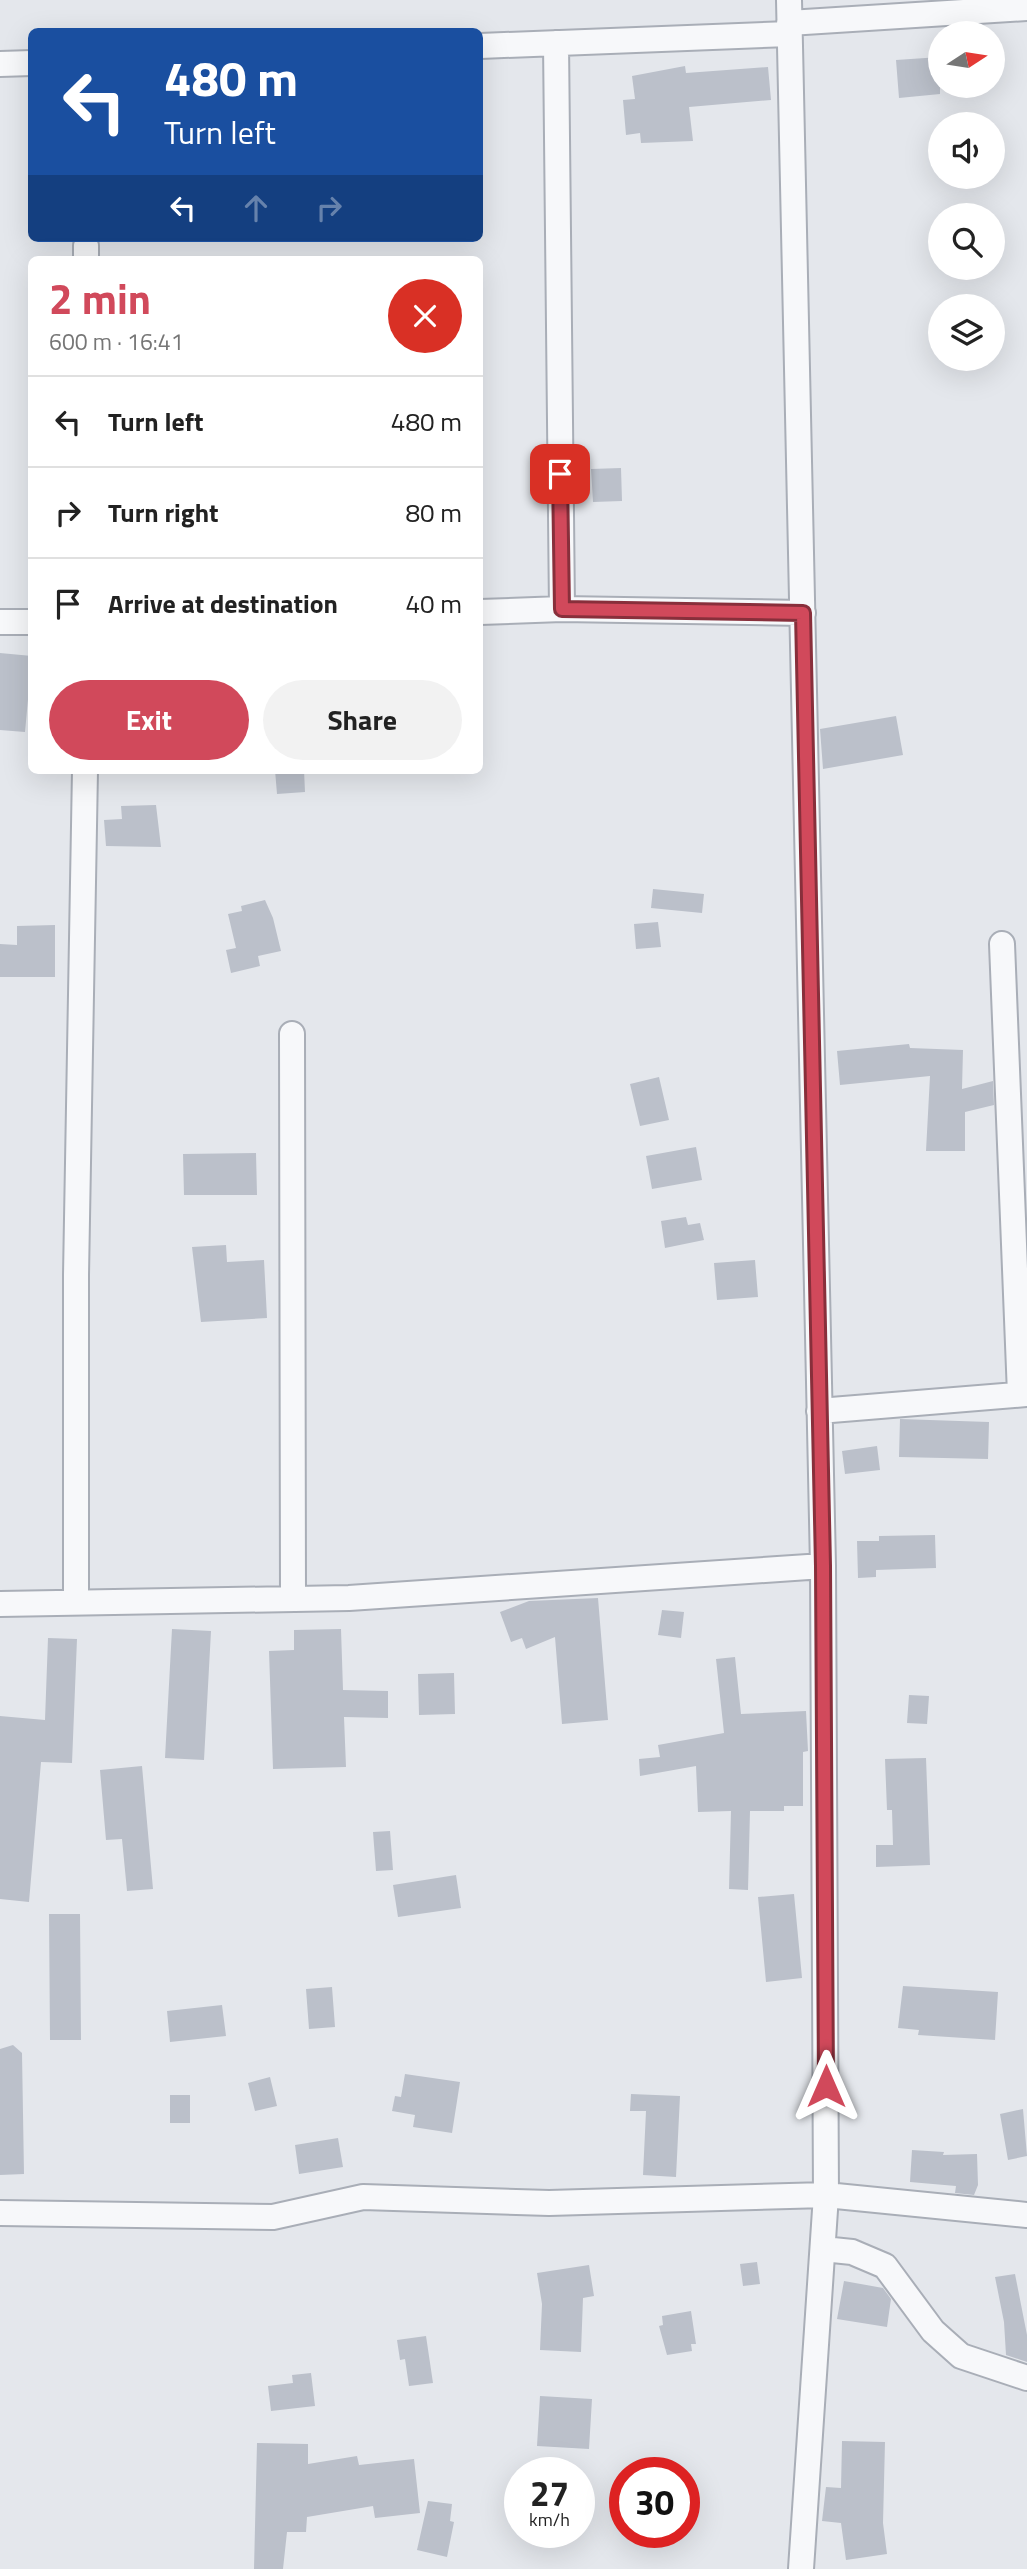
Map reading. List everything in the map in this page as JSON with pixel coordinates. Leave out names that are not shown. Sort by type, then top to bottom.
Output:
[{"type":"street","points":[[483,46],[556,43],[789,19],[1027,8]]},
{"type":"street","points":[[789,19],[823,1566],[827,2195],[801,2569]]},
{"type":"street","points":[[556,43],[562,609]]},
{"type":"street","points":[[0,65],[28,63]]},
{"type":"street","points":[[483,612],[562,609],[803,613]]},
{"type":"street","points":[[0,622],[28,622]]},
{"type":"street","points":[[76,1602],[76,1275],[85,774]]},
{"type":"street","points":[[819,1411],[1024,1394],[1002,944]]},
{"type":"street","points":[[292,1034],[293,1599]]},
{"type":"street","points":[[0,1604],[349,1598],[823,1566]]},
{"type":"street","points":[[0,2213],[273,2217],[363,2197],[549,2203],[827,2195],[1027,2215]]},
{"type":"street","points":[[823,2249],[852,2252],[885,2266],[933,2331],[961,2356],[1027,2378]]},
{"type":"building","points":[[928,58],[928,95],[899,98],[896,60]]},
{"type":"building","points":[[685,66],[686,73],[768,67],[771,100],[689,107],[693,141],[641,143],[640,133],[626,135],[623,100],[635,99],[632,76]]},
{"type":"building","points":[[621,468],[622,501],[593,502],[591,469]]},
{"type":"building","points":[[0,653],[28,656],[25,732],[0,730]]},
{"type":"building","points":[[896,716],[903,755],[823,769],[820,729]]},
{"type":"building","points":[[275,774],[304,774],[305,792],[277,794]]},
{"type":"building","points":[[156,805],[161,847],[106,846],[104,820],[122,819],[121,806]]},
{"type":"building","points":[[653,889],[704,894],[702,913],[651,908]]},
{"type":"building","points":[[265,900],[273,918],[281,951],[258,956],[260,966],[231,973],[226,950],[236,948],[228,914],[242,911],[241,906]]},
{"type":"building","points":[[658,922],[661,947],[636,949],[634,924]]},
{"type":"building","points":[[55,925],[55,977],[0,977],[0,944],[17,945],[17,926]]},
{"type":"building","points":[[909,1044],[910,1048],[963,1050],[962,1089],[993,1081],[994,1105],[965,1112],[965,1151],[926,1151],[930,1076],[840,1085],[837,1051]]},
{"type":"building","points":[[659,1077],[669,1120],[640,1126],[630,1084]]},
{"type":"building","points":[[696,1147],[702,1180],[652,1189],[646,1156]]},
{"type":"building","points":[[256,1153],[257,1195],[184,1195],[183,1154]]},
{"type":"building","points":[[686,1217],[688,1225],[700,1223],[704,1240],[665,1248],[661,1221]]},
{"type":"building","points":[[226,1245],[227,1262],[264,1260],[267,1318],[201,1322],[192,1247]]},
{"type":"building","points":[[755,1260],[758,1297],[717,1300],[714,1263]]},
{"type":"building","points":[[900,1419],[989,1422],[988,1459],[899,1457]]},
{"type":"building","points":[[877,1446],[880,1470],[845,1474],[842,1451]]},
{"type":"building","points":[[935,1535],[936,1568],[876,1570],[876,1577],[858,1578],[857,1541],[879,1541],[879,1536]]},
{"type":"building","points":[[598,1598],[608,1720],[562,1724],[555,1637],[526,1649],[522,1638],[511,1642],[500,1612],[529,1601]]},
{"type":"building","points":[[662,1610],[684,1612],[681,1638],[658,1635]]},
{"type":"building","points":[[172,1629],[211,1631],[204,1760],[165,1758]]},
{"type":"building","points":[[341,1629],[343,1690],[388,1691],[388,1718],[344,1717],[346,1767],[273,1769],[269,1651],[294,1650],[294,1630]]},
{"type":"building","points":[[48,1638],[77,1639],[72,1763],[41,1762],[29,1902],[0,1899],[0,1716],[45,1720]]},
{"type":"building","points":[[735,1657],[741,1714],[806,1711],[808,1751],[803,1752],[803,1806],[784,1806],[784,1811],[750,1811],[748,1890],[729,1889],[731,1811],[698,1812],[696,1766],[640,1776],[639,1759],[660,1757],[658,1745],[724,1733],[716,1659]]},
{"type":"building","points":[[454,1673],[455,1714],[419,1715],[418,1674]]},
{"type":"building","points":[[909,1695],[929,1696],[927,1724],[907,1723]]},
{"type":"building","points":[[926,1758],[930,1865],[876,1867],[876,1845],[893,1845],[892,1810],[887,1810],[885,1759]]},
{"type":"building","points":[[142,1766],[153,1889],[127,1891],[122,1839],[106,1840],[100,1770]]},
{"type":"building","points":[[390,1831],[393,1870],[376,1871],[373,1832]]},
{"type":"building","points":[[456,1875],[461,1908],[398,1917],[393,1885]]},
{"type":"building","points":[[794,1894],[802,1978],[766,1982],[758,1897]]},
{"type":"building","points":[[49,1914],[80,1914],[81,2040],[50,2040]]},
{"type":"building","points":[[903,1986],[998,1992],[995,2040],[918,2035],[919,2030],[898,2028]]},
{"type":"building","points":[[332,1987],[335,2027],[309,2029],[306,1989]]},
{"type":"building","points":[[222,2005],[226,2036],[170,2042],[167,2011]]},
{"type":"building","points":[[13,2045],[22,2053],[24,2174],[0,2175],[0,2049]]},
{"type":"building","points":[[405,2074],[460,2082],[452,2133],[413,2127],[415,2115],[392,2111],[395,2096],[401,2097]]},
{"type":"building","points":[[270,2077],[277,2106],[255,2111],[248,2083]]},
{"type":"building","points":[[631,2094],[680,2096],[676,2177],[643,2175],[646,2111],[630,2111]]},
{"type":"building","points":[[170,2095],[190,2095],[190,2123],[170,2123]]},
{"type":"building","points":[[1023,2109],[1027,2156],[1008,2160],[1000,2114]]},
{"type":"building","points":[[338,2138],[343,2167],[299,2174],[295,2145]]},
{"type":"building","points":[[912,2150],[944,2152],[943,2155],[977,2154],[978,2185],[974,2195],[955,2193],[956,2186],[910,2182]]},
{"type":"building","points":[[757,2262],[760,2284],[743,2286],[740,2264]]},
{"type":"building","points":[[589,2265],[594,2296],[583,2298],[581,2352],[540,2350],[542,2304],[537,2273]]},
{"type":"building","points":[[1015,2274],[1027,2335],[1027,2362],[1006,2355],[1004,2322],[995,2277]]},
{"type":"building","points":[[844,2281],[883,2288],[891,2299],[887,2327],[837,2319]]},
{"type":"building","points":[[691,2311],[696,2344],[691,2344],[692,2351],[667,2355],[659,2326],[663,2325],[662,2316]]},
{"type":"building","points":[[426,2336],[433,2383],[409,2386],[405,2359],[400,2360],[397,2340]]},
{"type":"building","points":[[311,2373],[315,2406],[271,2411],[268,2386],[293,2383],[292,2375]]},
{"type":"building","points":[[540,2396],[592,2399],[589,2449],[537,2446]]},
{"type":"building","points":[[842,2441],[885,2442],[883,2523],[887,2554],[846,2560],[841,2523],[822,2521],[826,2487],[841,2488]]},
{"type":"building","points":[[257,2443],[308,2444],[308,2464],[357,2456],[359,2465],[414,2459],[420,2513],[375,2518],[373,2506],[307,2517],[306,2532],[287,2532],[283,2569],[254,2569]]},
{"type":"building","points":[[428,2501],[452,2504],[450,2521],[454,2522],[447,2557],[417,2550]]},
{"type":"route","points":[[560,474],[562,609],[803,613],[823,1566],[826,2086]]}]
